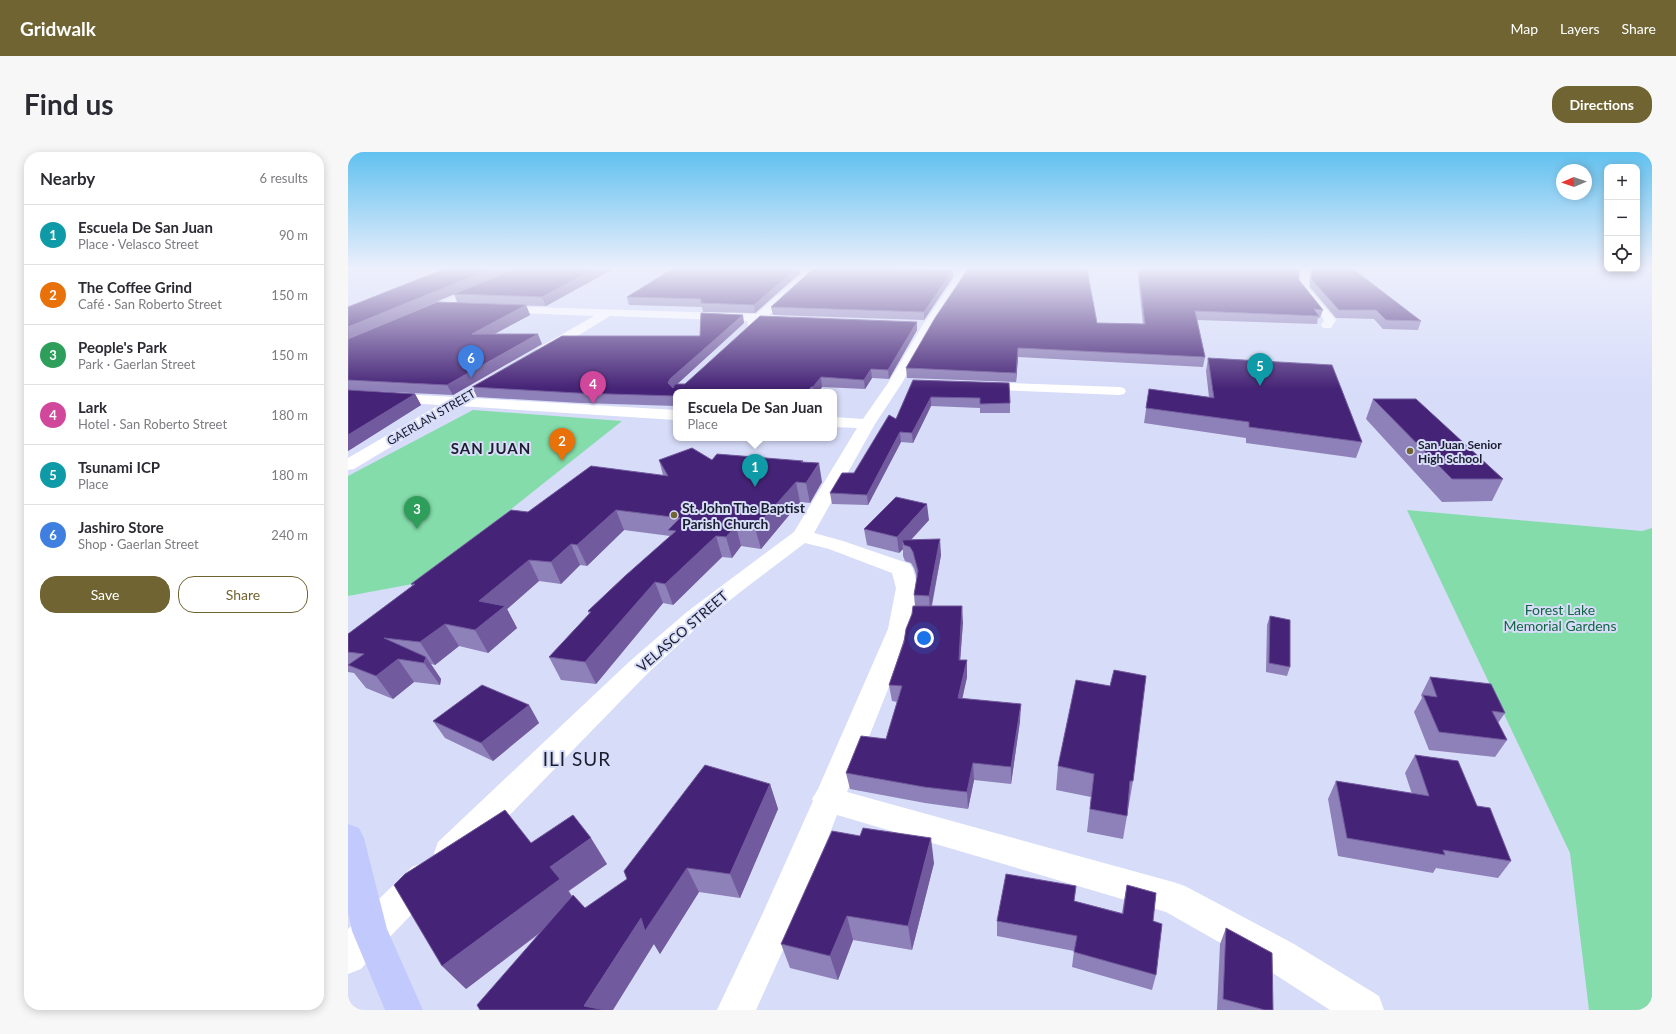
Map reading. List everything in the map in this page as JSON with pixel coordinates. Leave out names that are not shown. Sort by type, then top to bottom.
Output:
[{"type":"highway","points":[[348,838],[359,944],[404,1010]]},
{"type":"main road","points":[[409,319],[431,309]]},
{"type":"street","points":[[487,309],[797,320]]},
{"type":"street","points":[[531,358],[613,309]]},
{"type":"street","points":[[742,333],[768,309]]},
{"type":"street","name":"VELASCO STREET","points":[[359,944],[639,667],[696,616],[731,588],[802,536],[867,424],[902,383],[920,325],[932,309]]},
{"type":"street","points":[[1321,309],[1330,320],[1327,326]]},
{"type":"street","name":"GAERLAN STREET","points":[[348,465],[511,370]]},
{"type":"street","points":[[964,385],[1119,391]]},
{"type":"street","points":[[348,395],[673,415]]},
{"type":"street","points":[[653,414],[670,399]]},
{"type":"street","points":[[837,422],[867,424]]},
{"type":"street","points":[[736,1010],[775,927],[827,799],[900,629],[907,588],[902,569],[836,545],[802,536]]},
{"type":"street","points":[[827,799],[1173,898],[1281,957],[1365,1010]]},
{"type":"green space","points":[[473,410],[622,421],[418,583],[348,596],[348,476]]},
{"type":"green space","name":"Forest Lake Memorial Gardens","points":[[1407,510],[1642,531],[1652,528],[1652,1010],[1589,1010],[1570,853]]},
{"type":"building","points":[[348,309],[392,309],[348,327]]},
{"type":"building","points":[[420,309],[518,309],[472,334],[538,334],[447,385],[348,380],[348,339]]},
{"type":"building","points":[[833,309],[926,309],[924,312]]},
{"type":"building","points":[[941,309],[1094,309],[1097,323],[1145,324],[1143,309],[1314,309],[1319,316],[1195,311],[1205,357],[1018,348],[1016,373],[906,368]]},
{"type":"building","points":[[1338,309],[1405,309],[1421,321],[1386,320],[1376,310]]},
{"type":"building","points":[[701,313],[743,315],[670,379],[668,383],[673,388],[675,384],[685,384],[760,316],[917,322],[888,370],[871,369],[864,380],[821,377],[809,389],[673,389],[673,396],[577,393],[472,387],[562,336],[700,336]]},
{"type":"building","points":[[1208,358],[1332,365],[1362,442],[1249,427],[1249,422],[1146,408],[1149,389],[1214,398]]},
{"type":"building","points":[[913,380],[1009,383],[1010,403],[980,404],[980,398],[931,397],[912,433],[900,432],[867,495],[830,493],[842,473],[854,473],[889,415],[896,419]]},
{"type":"building","points":[[348,390],[415,394],[348,435]]},
{"type":"building","points":[[1373,399],[1416,399],[1503,479],[1452,479]]},
{"type":"building","points":[[692,448],[712,460],[717,454],[819,463],[806,483],[796,482],[755,528],[736,526],[726,537],[716,536],[665,584],[655,582],[585,662],[549,657],[591,612],[588,611],[676,531],[668,530],[680,518],[616,510],[577,545],[571,544],[551,562],[529,560],[479,601],[505,606],[475,630],[445,624],[420,642],[384,638],[426,657],[424,663],[398,659],[376,676],[348,665],[364,654],[348,652],[348,634],[415,584],[411,584],[511,510],[528,512],[591,466],[668,476],[659,460]]},
{"type":"building","points":[[896,497],[927,504],[897,537],[864,529]]},
{"type":"building","points":[[940,539],[929,596],[914,595],[918,571],[913,552],[910,547],[904,545],[902,540]]},
{"type":"building","points":[[913,606],[962,606],[959,660],[967,660],[958,698],[1021,704],[1011,767],[973,763],[967,792],[924,787],[846,773],[861,736],[886,739],[902,686],[889,685],[904,642],[906,629],[912,614]]},
{"type":"building","points":[[1270,616],[1290,620],[1290,667],[1269,663]]},
{"type":"building","points":[[1114,670],[1146,676],[1133,781],[1130,781],[1127,816],[1090,809],[1094,774],[1058,766],[1076,680],[1110,686]]},
{"type":"building","points":[[1430,677],[1491,684],[1505,713],[1492,711],[1507,740],[1439,732],[1423,695],[1437,697]]},
{"type":"building","points":[[482,685],[529,705],[481,743],[433,721]]},
{"type":"building","points":[[1415,755],[1458,761],[1477,806],[1490,808],[1511,861],[1443,850],[1445,855],[1347,838],[1336,781],[1429,796]]},
{"type":"building","points":[[705,765],[770,784],[730,874],[687,868],[645,931],[641,918],[584,1006],[605,1010],[480,1010],[477,1005],[573,895],[585,908],[627,879],[624,871]]},
{"type":"building","points":[[505,810],[531,843],[573,815],[591,838],[550,867],[560,879],[442,966],[394,885],[405,874]]},
{"type":"building","points":[[863,828],[931,838],[908,926],[847,916],[830,956],[781,944],[832,831],[860,836]]},
{"type":"building","points":[[1006,874],[1076,886],[1074,901],[1123,914],[1127,885],[1156,893],[1153,921],[1162,924],[1156,975],[1074,952],[1077,936],[997,921]]},
{"type":"building","points":[[1226,928],[1272,953],[1273,1010],[1265,1010],[1223,999]]},
{"type":"place","name":"Jashiro Store","points":[[471,378]]},
{"type":"place","name":"Tsunami ICP","points":[[1260,386]]},
{"type":"place","name":"Lark","points":[[593,404]]},
{"type":"place","name":"San Juan Senior High School","points":[[1410,451]]},
{"type":"place","name":"The Coffee Grind","points":[[562,461]]},
{"type":"place","name":"Escuela De San Juan","points":[[755,487]]},
{"type":"place","name":"St. John The Baptist Parish Church","points":[[674,515]]},
{"type":"place","name":"People's Park","points":[[417,529]]},
{"type":"district","name":"SAN JUAN","points":[[491,448]]},
{"type":"district","name":"ILI SUR","points":[[577,758]]}]
